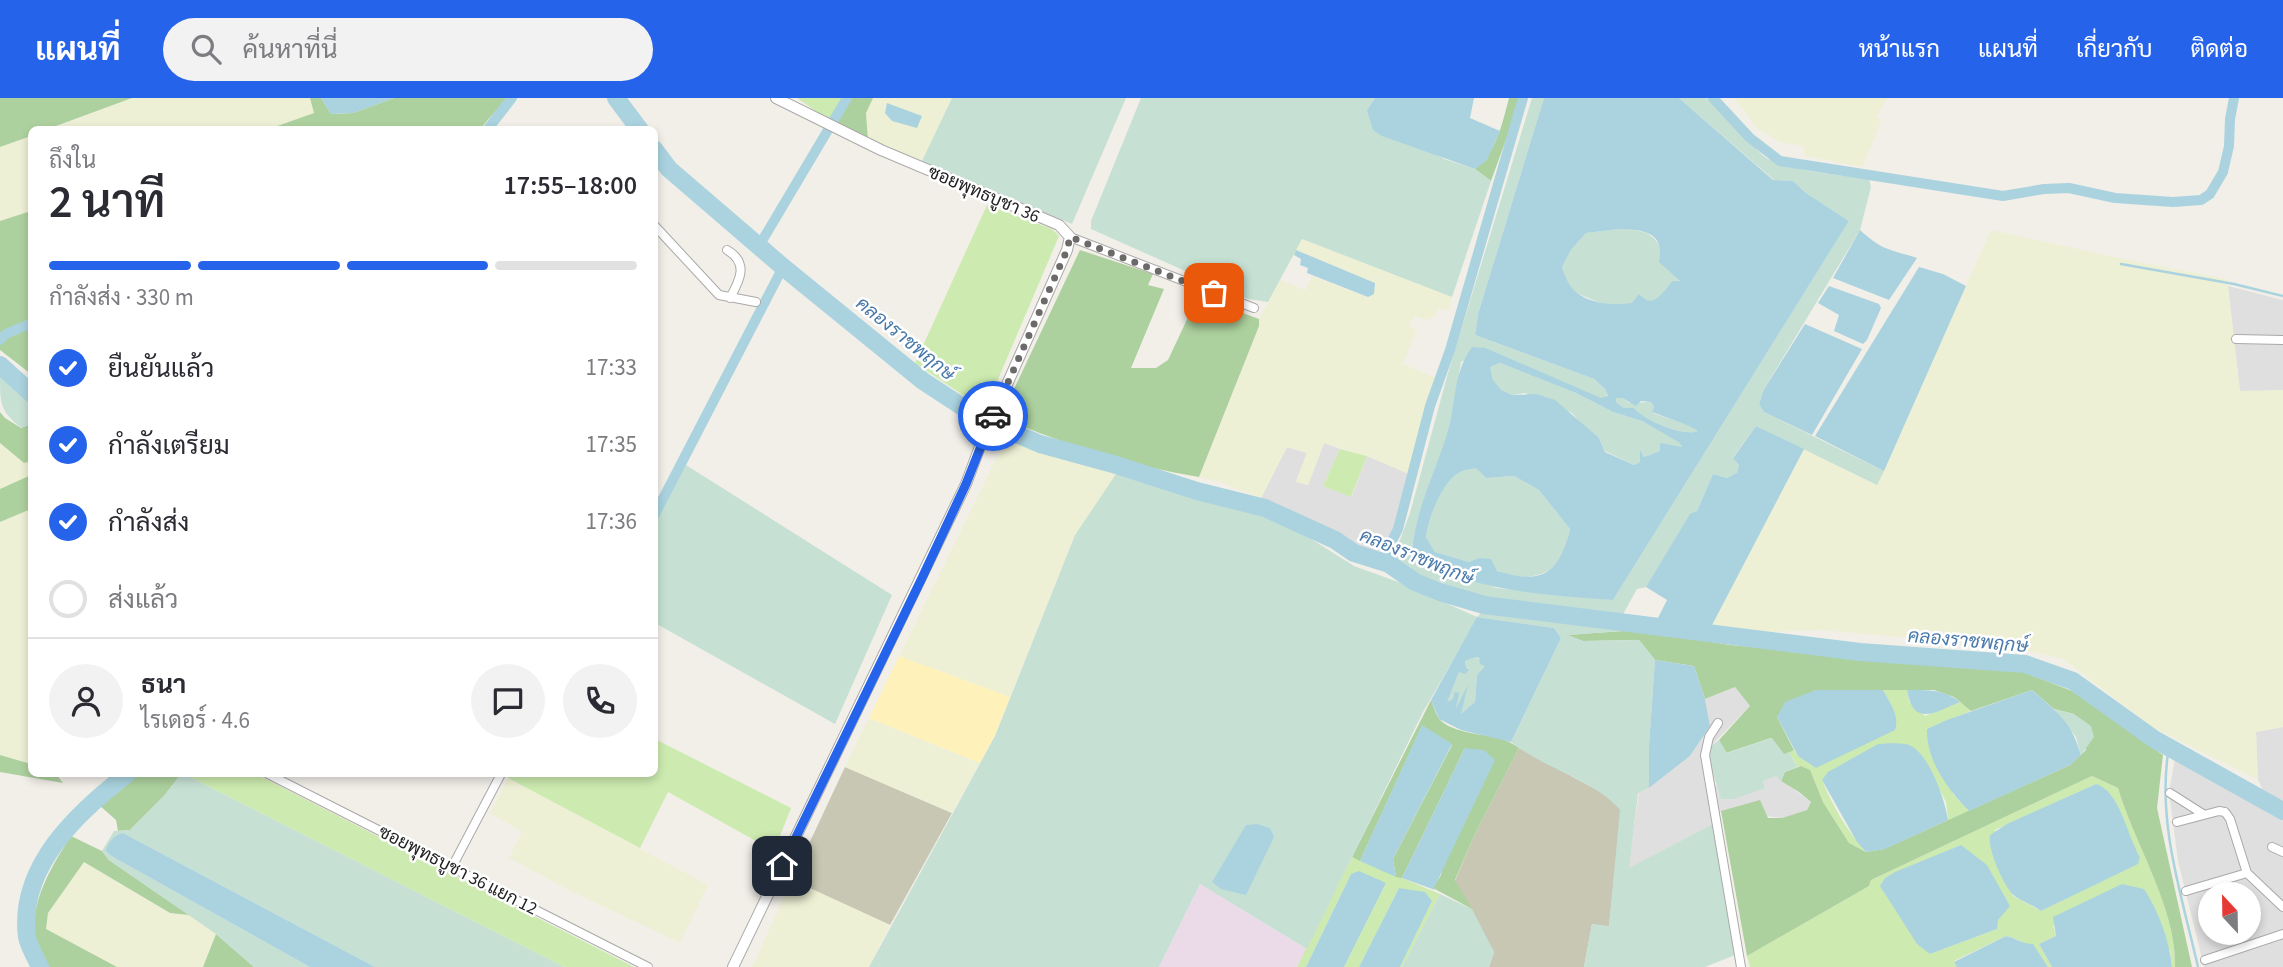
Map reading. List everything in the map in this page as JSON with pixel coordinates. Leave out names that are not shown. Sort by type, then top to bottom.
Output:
[{"type":"street","name":"ซอยพุทธบูชา 36","points":[[776,98],[844,134],[1059,225],[1070,237]]},
{"type":"street","points":[[658,229],[719,295],[756,302]]},
{"type":"street","points":[[733,967],[966,484],[984,436],[1067,250],[1070,237],[1254,308]]},
{"type":"street","points":[[727,250],[735,255],[742,270],[742,276],[730,298]]},
{"type":"street","points":[[2236,339],[2283,340]]},
{"type":"street","points":[[1718,723],[1709,737],[1705,754],[1741,967]]},
{"type":"street","name":"ซอยพุทธบูชา 36 แยก 12","points":[[275,777],[648,967]]},
{"type":"street","points":[[452,867],[499,777]]},
{"type":"street","points":[[2170,793],[2203,814]]},
{"type":"street","points":[[2177,822],[2203,814],[2220,811],[2225,813],[2230,819],[2247,873],[2283,907]]},
{"type":"street","points":[[2272,847],[2283,852]]},
{"type":"street","points":[[2186,891],[2247,873]]},
{"type":"street","points":[[2205,960],[2283,934]]},
{"type":"shaded area","points":[[132,98],[310,98],[315,113],[275,126],[58,126]]},
{"type":"shaded area","points":[[873,98],[952,98],[922,161],[868,140],[866,112]]},
{"type":"shaded area","points":[[952,98],[1126,98],[1072,224],[922,161]]},
{"type":"shaded area","points":[[1141,98],[1375,98],[1367,110],[1444,159],[1475,169],[1491,181],[1452,297],[1302,239],[1268,302],[1248,299],[1091,229],[1091,221]]},
{"type":"shaded area","points":[[1532,98],[1544,98],[1478,314],[1475,335],[1594,379],[1605,389],[1608,397],[1601,399],[1486,348],[1461,362],[1448,432],[1417,521],[1412,552],[1496,588],[1613,600],[1849,221],[1806,193],[1793,181],[1774,180],[1679,98],[1706,98],[1714,102],[1768,159],[1802,169],[1869,179],[1871,187],[1860,230],[1763,391],[1759,404],[1764,412],[1884,471],[1877,485],[1756,426],[1733,457],[1739,465],[1737,474],[1727,478],[1713,474],[1697,511],[1646,587],[1637,589],[1622,616],[1601,616],[1496,601],[1406,571],[1394,556],[1410,513],[1448,373]]},
{"type":"shaded area","points":[[1734,98],[1887,98],[1876,117],[1882,120],[1862,167],[1805,156],[1803,146],[1780,142],[1757,128]]},
{"type":"shaded area","points":[[28,137],[28,212],[0,221],[0,147]]},
{"type":"shaded area","points":[[1620,229],[1641,232],[1653,238],[1680,282],[1667,288],[1660,298],[1652,302],[1616,306],[1574,292],[1562,267],[1571,250],[1586,233]]},
{"type":"shaded area","points":[[1991,230],[2227,279],[2240,391],[2283,390],[2283,727],[2256,732],[2258,780],[2152,727],[2063,659],[2012,647],[1821,630],[1746,633],[1710,629],[1804,449],[1877,485]]},
{"type":"shaded area","points":[[1302,239],[1452,297],[1448,311],[1439,308],[1435,317],[1426,320],[1415,316],[1409,326],[1417,329],[1403,364],[1437,378],[1409,474],[1367,456],[1324,443],[1308,485],[1296,482],[1307,453],[1287,447],[1261,498],[1199,477],[1259,326],[1259,319],[1280,280],[1306,290],[1312,276],[1368,297],[1375,283],[1296,250]]},
{"type":"shaded area","points":[[2228,286],[2283,300],[2283,390],[2240,392]]},
{"type":"shaded area","points":[[1500,363],[1576,393],[1613,412],[1642,421],[1681,443],[1682,448],[1660,444],[1660,451],[1644,457],[1641,452],[1640,462],[1634,465],[1605,451],[1599,438],[1585,428],[1572,413],[1525,393],[1512,395],[1500,390],[1493,380],[1490,367]]},
{"type":"shaded area","points":[[0,374],[28,398],[28,425],[21,428],[5,411],[1,400]]},
{"type":"shaded area","points":[[1616,398],[1622,398],[1629,403],[1651,402],[1653,413],[1699,431],[1684,432],[1664,426],[1646,418],[1634,408],[1624,408],[1616,402]]},
{"type":"shaded area","points":[[1005,441],[1116,474],[1075,535],[1010,697],[899,656]]},
{"type":"shaded area","points":[[0,443],[24,463],[28,462],[28,476],[0,489]]},
{"type":"shaded area","points":[[1324,443],[1340,449],[1323,486],[1352,496],[1367,456],[1409,474],[1395,529],[1380,558],[1261,498],[1287,447],[1307,453],[1296,481],[1308,485]]},
{"type":"shaded area","points":[[686,465],[892,595],[835,724],[658,625],[658,516]]},
{"type":"shaded area","points":[[1476,467],[1486,478],[1514,476],[1539,490],[1570,529],[1565,550],[1557,564],[1542,573],[1525,577],[1495,570],[1480,558],[1469,562],[1435,552],[1426,537],[1437,501],[1453,477],[1459,472]]},
{"type":"shaded area","points":[[1116,474],[1244,509],[1292,527],[1354,566],[1401,583],[1477,617],[1484,610],[1637,630],[1568,635],[1583,641],[1639,640],[1655,660],[1649,788],[1638,793],[1629,868],[1713,824],[1735,955],[1705,967],[1584,967],[1592,924],[1609,926],[1620,810],[1597,790],[1538,760],[1511,742],[1561,638],[1554,628],[1478,617],[1423,712],[1307,949],[1200,884],[1159,967],[869,967],[995,736],[1075,535]]},
{"type":"shaded area","points":[[28,510],[28,763],[0,755],[0,523]]},
{"type":"shaded area","points":[[1476,657],[1486,665],[1477,675],[1475,702],[1460,715],[1467,689],[1453,712],[1453,699],[1446,703],[1459,672],[1469,669],[1465,661]]},
{"type":"shaded area","points":[[1735,687],[1750,706],[1710,747],[1715,785],[1765,788],[1763,781],[1776,776],[1811,802],[1807,810],[1782,818],[1721,811],[1713,824],[1628,869],[1639,792],[1649,788],[1690,756],[1710,726],[1705,699]]},
{"type":"shaded area","points":[[2054,709],[2074,714],[2091,726],[2094,737],[2081,755],[2076,737]]},
{"type":"shaded area","points":[[869,718],[980,763],[952,813],[845,767]]},
{"type":"shaded area","points":[[2283,727],[2283,800],[2265,794],[2258,780],[2256,732]]},
{"type":"shaded area","points":[[1772,738],[1784,754],[1789,752],[1797,767],[1785,772],[1781,781],[1776,776],[1763,781],[1765,788],[1734,799],[1721,799],[1710,763],[1710,747],[1719,740],[1727,753]]},
{"type":"shaded area","points":[[1519,748],[1610,797],[1621,810],[1609,927],[1592,924],[1584,967],[1489,967],[1494,952],[1455,881],[1475,834]]},
{"type":"shaded area","points":[[2175,759],[2283,815],[2283,967],[2204,967],[2199,945],[2261,945],[2261,882],[2198,882],[2198,943],[2178,861],[2169,792]]},
{"type":"shaded area","points":[[845,767],[952,813],[890,925],[792,880]]},
{"type":"shaded area","points":[[179,777],[190,777],[564,967],[375,967],[123,833],[113,857],[310,967],[254,967],[216,934],[109,860],[102,851],[114,831],[130,830]]},
{"type":"shaded area","points":[[508,778],[708,885],[680,943],[509,858],[522,832],[490,813]]},
{"type":"shaded area","points":[[84,862],[169,913],[189,915],[216,934],[203,967],[117,967],[46,929],[48,913]]},
{"type":"shaded area","points":[[792,880],[890,925],[869,967],[752,967]]},
{"type":"shaded area","points":[[1200,884],[1307,949],[1297,967],[1159,967]]},
{"type":"shaded area","points":[[1440,894],[1472,909],[1494,952],[1489,967],[1402,967]]},
{"type":"green space","points":[[0,98],[132,98],[56,126],[28,126],[28,137],[0,147]]},
{"type":"green space","points":[[310,98],[321,98],[331,114],[353,113],[394,98],[507,98],[483,126],[277,126],[314,113]]},
{"type":"green space","points":[[797,98],[843,98],[830,121]]},
{"type":"green space","points":[[851,98],[873,98],[866,113],[868,140],[835,125]]},
{"type":"green space","points":[[1509,98],[1521,98],[1491,181],[1475,169],[1494,145]]},
{"type":"green space","points":[[987,205],[1052,229],[1059,236],[985,410],[915,363]]},
{"type":"green space","points":[[28,212],[28,372],[0,350],[0,221]]},
{"type":"green space","points":[[1080,250],[1153,274],[1148,285],[1164,289],[1131,368],[1156,368],[1168,360],[1198,296],[1259,319],[1259,326],[1199,477],[1090,451],[985,410],[996,386],[1013,391]]},
{"type":"green space","points":[[0,412],[21,428],[28,425],[28,462],[24,463],[0,443]]},
{"type":"green space","points":[[1340,449],[1367,456],[1351,497],[1323,486]]},
{"type":"green space","points":[[28,476],[28,510],[0,522],[0,489]]},
{"type":"green space","points":[[1637,630],[1730,645],[2015,669],[2072,691],[2163,755],[2157,808],[2192,967],[2175,967],[2174,945],[2162,899],[2118,788],[2092,776],[1871,880],[1869,886],[1747,956],[1721,811],[1760,800],[1768,818],[1782,818],[1807,810],[1811,802],[1781,781],[1785,772],[1801,766],[1810,770],[1823,802],[1849,843],[1866,852],[1884,849],[2070,765],[2086,750],[2074,714],[2054,709],[2032,690],[1971,711],[1954,697],[1934,690],[1816,690],[1777,717],[1794,750],[1784,755],[1771,738],[1726,753],[1719,740],[1750,706],[1735,687],[1705,699],[1694,666],[1655,660],[1639,640],[1583,641],[1566,635]]},
{"type":"green space","points":[[1883,690],[1907,690],[1909,702],[1925,716],[1960,702],[1971,711],[1927,729],[1953,794],[1969,811],[1948,820],[1946,802],[1922,756],[1822,780],[1841,818],[1866,852],[1849,843],[1823,802],[1810,771],[1801,766],[1797,767],[1789,752],[1794,750],[1798,756],[1890,703]]},
{"type":"green space","points":[[1431,700],[1440,720],[1449,726],[1510,742],[1519,748],[1455,880],[1472,909],[1433,888],[1441,875],[1465,748],[1402,878],[1396,877],[1393,859],[1452,745],[1422,726],[1360,861],[1352,857]]},
{"type":"green space","points":[[658,741],[791,808],[774,851],[668,792],[640,848],[508,778],[658,777]]},
{"type":"green space","points":[[0,755],[28,763],[28,777],[0,772]]},
{"type":"green space","points":[[2092,776],[2118,788],[2162,899],[2174,945],[2175,967],[2172,967],[2170,950],[2053,925],[2056,936],[2039,944],[2052,967],[2048,967],[2036,952],[2025,944],[2006,936],[1954,961],[1957,967],[1750,967],[1747,956],[1869,886],[1871,880]],"holes":[[[2096,784],[2140,857],[2137,864],[2041,911],[2013,896],[1995,830]],[[1961,845],[1997,929],[1930,954],[1885,878]]]},
{"type":"green space","points":[[29,777],[58,777],[63,783]]},
{"type":"green space","points":[[133,777],[179,777],[130,830],[118,831],[116,820],[99,805]]},
{"type":"green space","points":[[190,777],[262,777],[634,967],[564,967]]},
{"type":"green space","points":[[71,836],[102,851],[109,860],[189,915],[170,913],[84,862],[48,913],[46,929],[117,967],[43,967],[34,932],[35,915],[52,867]]},
{"type":"green space","points":[[1352,857],[1440,894],[1402,967],[1432,901],[1399,888],[1359,967],[1344,967],[1386,883],[1351,874],[1306,967],[1297,967]]},
{"type":"green space","points":[[216,934],[254,967],[203,967]]},
{"type":"sand","points":[[899,656],[1010,697],[980,763],[869,718]]},
{"type":"water","points":[[321,98],[394,98],[353,113],[331,114]]},
{"type":"water","points":[[1375,98],[1474,98],[1470,118],[1500,131],[1487,160],[1475,169],[1382,136],[1373,130],[1367,110]]},
{"type":"water","points":[[1544,98],[1679,98],[1773,180],[1793,181],[1806,193],[1849,221],[1613,600],[1535,593],[1481,583],[1456,576],[1412,552],[1421,507],[1450,422],[1458,378],[1472,347],[1486,348],[1601,398],[1608,396],[1605,389],[1594,379],[1475,335],[1478,314]],"holes":[[[1620,229],[1637,230],[1651,235],[1659,244],[1659,262],[1680,281],[1673,281],[1658,298],[1649,301],[1639,294],[1632,303],[1625,304],[1600,303],[1584,298],[1570,286],[1562,267],[1571,250],[1586,233]],[[1500,363],[1576,393],[1613,412],[1642,421],[1680,443],[1682,447],[1660,443],[1660,451],[1644,457],[1640,450],[1640,462],[1634,465],[1605,452],[1599,438],[1555,400],[1536,394],[1512,395],[1501,390],[1493,380],[1490,367]],[[1616,398],[1622,398],[1636,406],[1641,401],[1651,402],[1654,407],[1652,412],[1698,431],[1683,432],[1664,426],[1646,418],[1634,408],[1624,408],[1616,402]],[[1476,468],[1486,478],[1514,476],[1539,490],[1570,529],[1566,544],[1554,566],[1537,576],[1526,577],[1497,571],[1491,559],[1479,558],[1469,562],[1435,552],[1426,537],[1430,521],[1447,483],[1462,471]]]},
{"type":"water","points":[[887,103],[922,116],[917,128],[892,121],[885,113]]},
{"type":"water","points":[[1860,230],[1881,246],[1917,258],[1889,300],[1833,278]]},
{"type":"water","points":[[1296,250],[1375,283],[1374,294],[1368,297],[1307,273],[1308,268],[1300,265],[1301,259],[1294,255]]},
{"type":"water","points":[[1919,267],[1943,274],[1966,286],[1884,471],[1815,436]]},
{"type":"water","points":[[1829,286],[1879,304],[1881,308],[1863,344],[1834,331],[1839,315],[1818,303]]},
{"type":"water","points":[[1805,324],[1862,349],[1812,435],[1764,412],[1759,404],[1763,391]]},
{"type":"water","points":[[1756,426],[1804,449],[1710,629],[1658,618],[1667,600],[1646,587],[1690,514],[1697,511],[1713,474],[1727,478],[1737,473],[1739,465],[1733,458]]},
{"type":"water","points":[[1477,617],[1554,628],[1561,638],[1511,742],[1461,730],[1439,719],[1431,700]],"holes":[[[1479,658],[1480,664],[1485,666],[1477,675],[1475,702],[1461,714],[1468,685],[1456,708],[1459,693],[1455,692],[1453,699],[1447,702],[1459,672],[1465,674],[1469,670],[1465,661]]]},
{"type":"water","points":[[1655,660],[1694,666],[1705,699],[1710,726],[1690,756],[1649,788],[1649,746]]},
{"type":"water","points":[[1816,690],[1883,690],[1895,715],[1895,730],[1816,768],[1798,756],[1777,717],[1785,702]]},
{"type":"water","points":[[1907,690],[1941,692],[1960,702],[1934,713],[1920,713],[1910,702]]},
{"type":"water","points":[[2032,690],[2068,726],[2081,755],[2070,765],[1969,811],[1953,794],[1934,763],[1927,729]]},
{"type":"water","points":[[1422,725],[1452,744],[1393,859],[1396,877],[1360,861]]},
{"type":"water","points":[[1878,744],[1909,745],[1924,759],[1940,790],[1948,820],[1885,849],[1866,852],[1857,842],[1822,780],[1828,772]]},
{"type":"water","points":[[1465,748],[1484,750],[1495,760],[1435,890],[1402,878]]},
{"type":"water","points":[[2096,784],[2111,795],[2117,805],[2140,857],[2138,864],[2041,911],[2016,897],[2006,886],[1997,868],[1990,835],[2007,824]]},
{"type":"water","points":[[1257,824],[1270,828],[1274,837],[1246,895],[1221,889],[1212,882],[1246,825]]},
{"type":"water","points":[[123,833],[375,967],[310,967],[113,857],[106,851],[107,848],[114,837]]},
{"type":"water","points":[[1961,845],[1987,865],[2010,906],[1998,920],[1997,929],[1930,954],[1917,944],[1880,886],[1885,878],[1895,872]]},
{"type":"water","points":[[1359,871],[1386,883],[1344,967],[1306,967],[1351,874]]},
{"type":"water","points":[[2122,884],[2144,889],[2159,916],[2172,967],[2052,967],[2039,944],[2056,936],[2053,917]]},
{"type":"water","points":[[1399,888],[1425,892],[1432,901],[1400,967],[1359,967]]},
{"type":"water","points":[[2006,936],[2033,944],[2048,967],[1957,967],[1954,962]]},
{"type":"waterway","points":[[490,126],[512,98]]},
{"type":"waterway","name":"คลองราชพฤกษ์","points":[[616,98],[637,126]]},
{"type":"waterway","points":[[759,246],[847,98]]},
{"type":"waterway","points":[[1382,561],[1398,529],[1430,406],[1450,350],[1523,98]]},
{"type":"waterway","points":[[1713,98],[1750,138],[1780,161],[2003,196],[2069,188],[2115,198],[2173,202],[2201,200],[2210,194],[2223,172],[2229,146],[2234,98]]},
{"type":"waterway","name":"คลองราชพฤกษ์","points":[[658,154],[669,169],[783,267],[923,381],[981,419],[1040,444],[1197,491],[1265,508],[1335,540],[1354,553],[1389,564],[1415,582],[1484,605],[1860,652],[2025,664],[2073,681],[2154,739],[2283,811]]},
{"type":"waterway","points":[[2121,264],[2234,284],[2283,296]]},
{"type":"waterway","points":[[658,508],[783,267]]},
{"type":"waterway","points":[[0,340],[6,334],[28,325]]},
{"type":"waterway","points":[[0,365],[28,390]]},
{"type":"waterway","points":[[2169,747],[2166,775],[2168,830],[2178,886],[2198,967]]},
{"type":"waterway","points":[[40,967],[27,937],[27,911],[32,887],[42,865],[71,824],[123,777]]},
{"type":"way so far","points":[[993,416],[1067,250],[1070,237],[1214,293]]},
{"type":"route","points":[[782,866],[922,578],[966,484],[993,416]]}]
